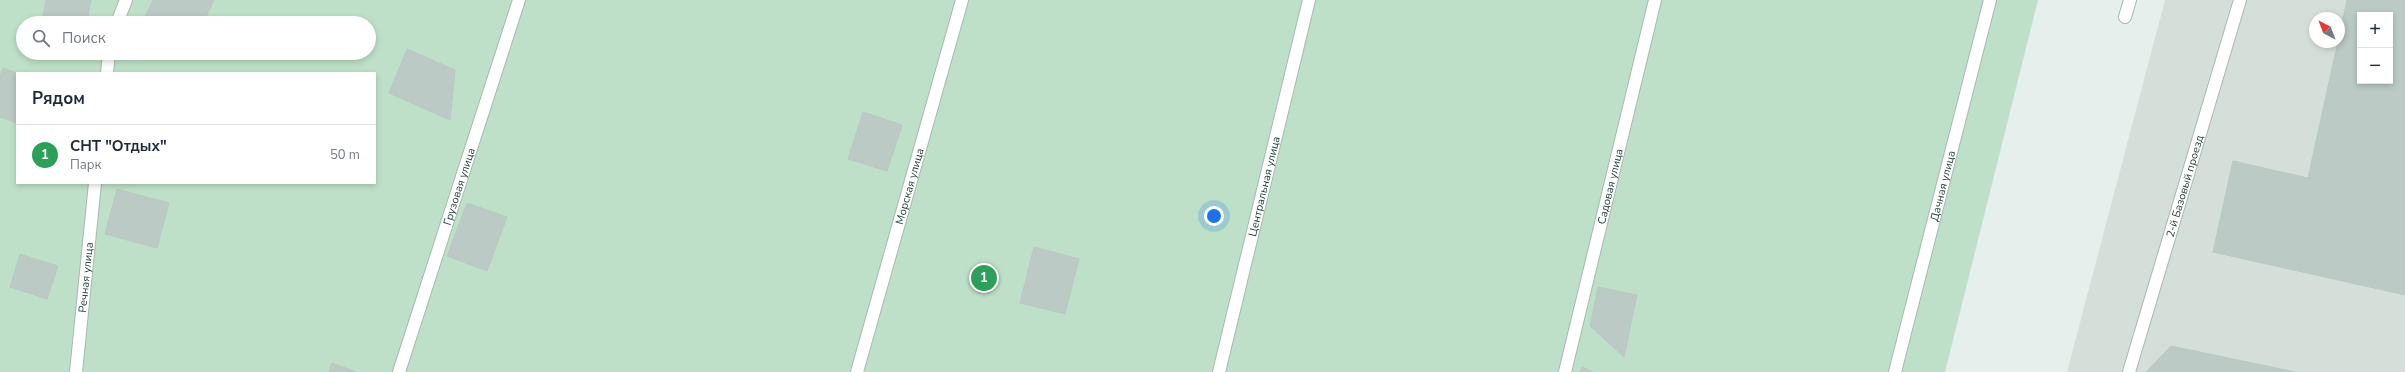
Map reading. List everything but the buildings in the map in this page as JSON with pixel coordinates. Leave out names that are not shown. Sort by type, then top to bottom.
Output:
[{"type":"street","points":[[120,16],[126,0]]},
{"type":"street","name":"Грузовая улица","points":[[399,372],[519,0]]},
{"type":"street","name":"Морская улица","points":[[856,372],[962,0]]},
{"type":"street","name":"Центральная улица","points":[[1219,372],[1309,0]]},
{"type":"street","name":"Садовая улица","points":[[1565,372],[1656,0]]},
{"type":"street","name":"Дачная улица","points":[[1895,372],[1990,0]]},
{"type":"street","points":[[2125,17],[2130,0]]},
{"type":"street","name":"2-й Базовый проезд","points":[[2129,372],[2240,0]]},
{"type":"street","points":[[107,72],[108,60]]},
{"type":"street","name":"Речная улица","points":[[76,372],[96,184]]},
{"type":"shaded area","points":[[2165,0],[2405,0],[2405,372],[2067,372]]},
{"type":"green space","points":[[0,0],[2038,0],[1945,372],[0,372]]},
{"type":"place","name":"СНТ \"Отдых\"","points":[[984,278]]}]
